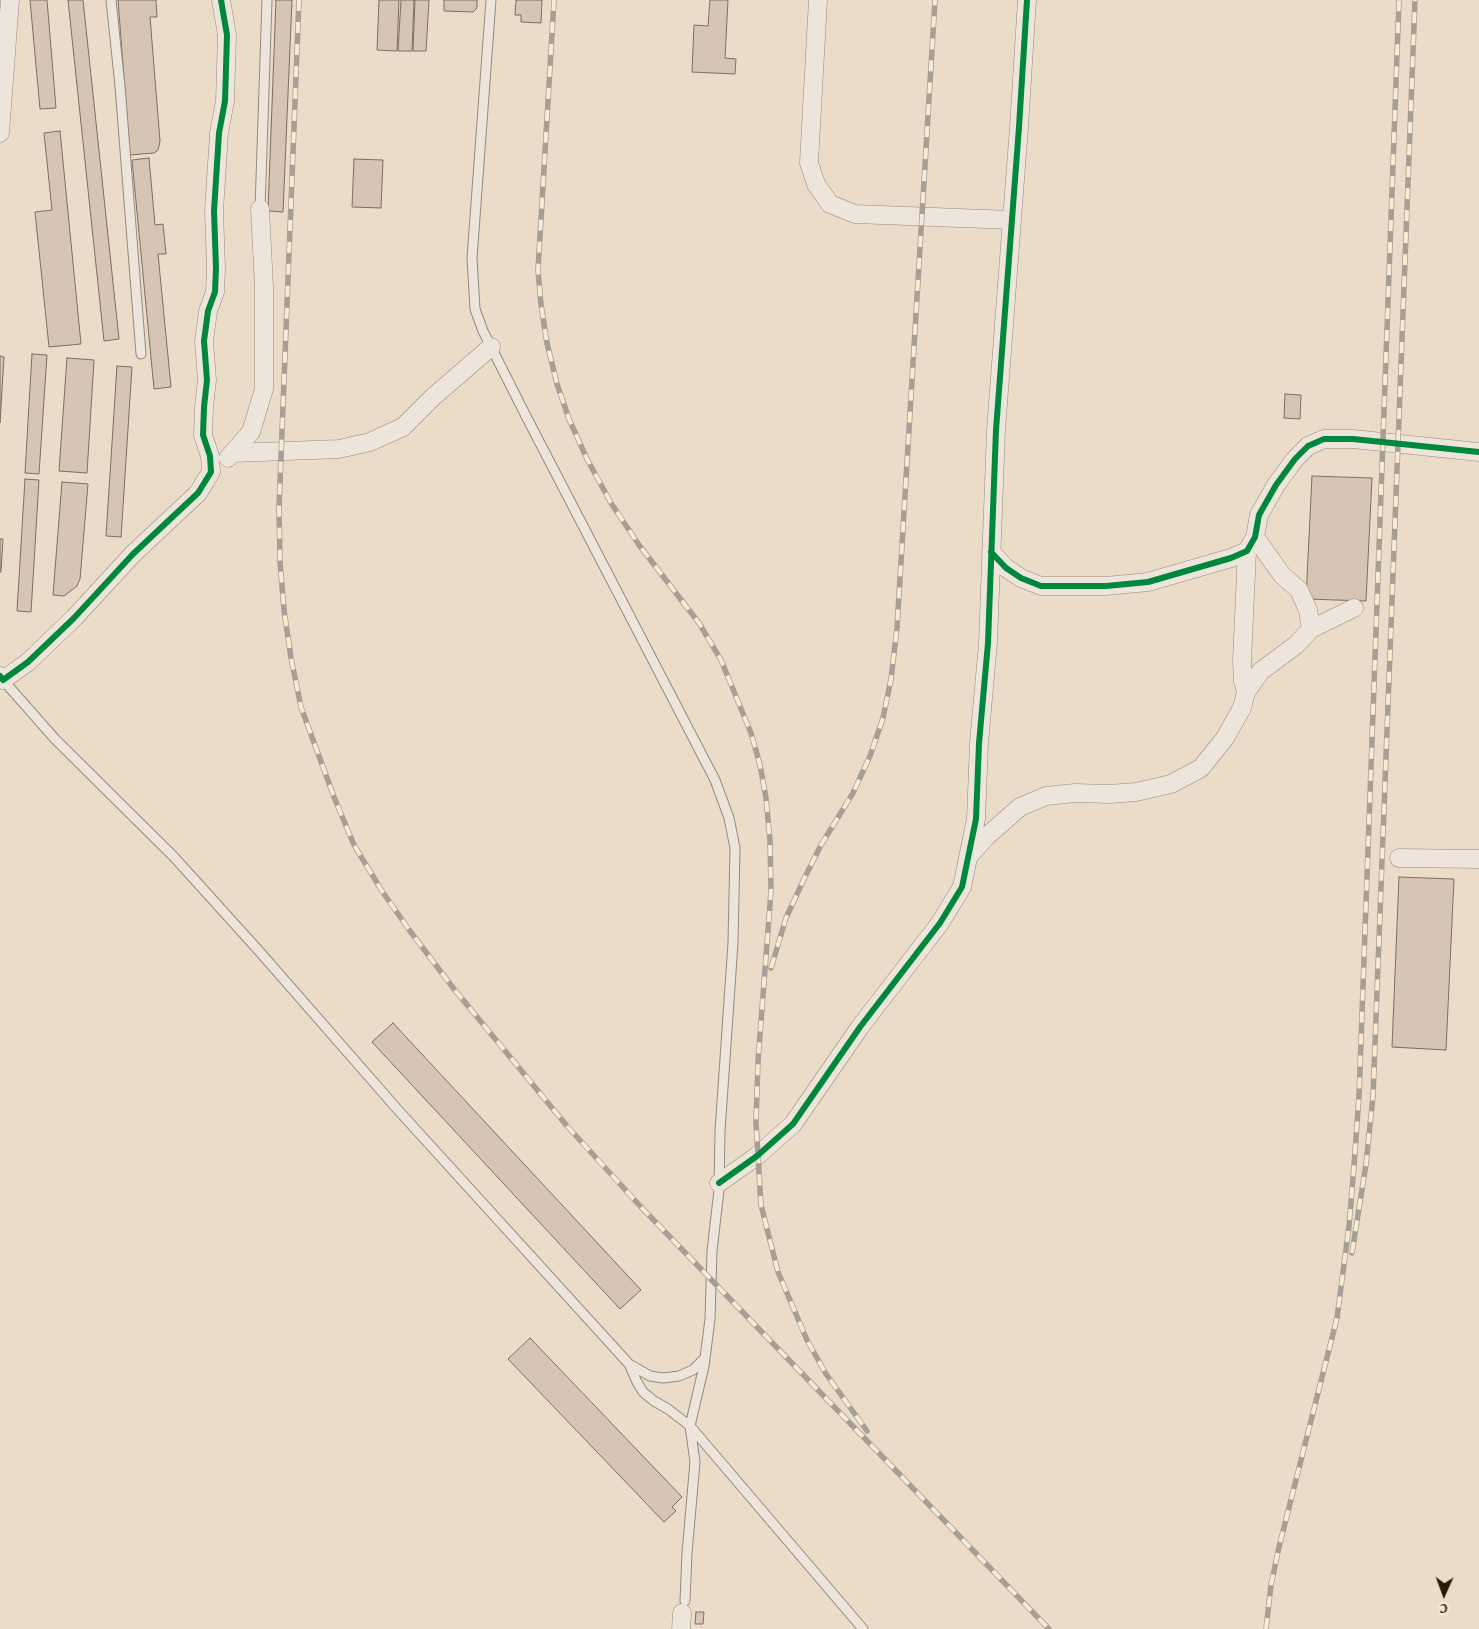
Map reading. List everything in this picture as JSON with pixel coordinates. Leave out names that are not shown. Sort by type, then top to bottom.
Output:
[{"type":"street","points":[[0,133],[10,0]]},
{"type":"street","points":[[211,472],[210,456],[203,435],[204,407],[208,380],[204,341],[208,311],[215,292],[214,211],[219,132],[225,101],[227,36],[222,0]]},
{"type":"street","points":[[818,0],[809,164],[816,184],[830,204],[855,214],[1012,220]]},
{"type":"street","points":[[719,1182],[757,1156],[793,1124],[860,1027],[940,923],[962,887],[976,819],[979,743],[988,642],[996,430],[1027,0]]},
{"type":"street","points":[[2,678],[28,662],[74,618],[133,554],[198,493],[211,472],[233,453],[251,432],[264,389],[264,286],[260,209]]},
{"type":"street","points":[[233,453],[339,449],[370,442],[403,427],[433,397],[491,347]]},
{"type":"street","points":[[1246,692],[1243,681],[1242,661],[1251,544],[1259,516],[1276,486],[1295,459],[1308,446],[1324,439],[1353,439],[1479,452]]},
{"type":"street","points":[[991,552],[1006,568],[1021,578],[1041,586],[1062,587],[1148,582],[1231,558],[1251,544]]},
{"type":"street","points":[[1251,544],[1299,590],[1308,610],[1311,629]]},
{"type":"street","points":[[970,855],[987,836],[1020,807],[1046,796],[1075,793],[1109,794],[1136,792],[1171,784],[1201,768],[1225,738],[1242,708],[1246,692],[1261,671],[1296,645],[1311,629],[1354,608]]},
{"type":"street","points":[[1399,858],[1479,859]]},
{"type":"lane","points":[[111,0],[120,86],[141,354]]},
{"type":"lane","points":[[260,209],[267,0]]},
{"type":"lane","points":[[491,0],[472,258],[476,309],[483,331],[491,347],[715,780],[729,818],[735,848],[733,943],[720,1130],[719,1182],[712,1250],[710,1319],[705,1358],[690,1426],[695,1462],[683,1614]]},
{"type":"lane","points":[[2,678],[55,739],[174,857],[398,1110],[630,1364],[650,1376],[663,1378],[678,1376],[693,1370],[705,1358]]},
{"type":"lane","points":[[630,1364],[643,1392],[654,1402],[668,1409],[690,1426],[863,1629]]},
{"type":"building","points":[[30,0],[47,0],[56,108],[40,109]]},
{"type":"building","points":[[68,0],[83,0],[119,339],[104,341]]},
{"type":"building","points":[[118,0],[156,0],[157,17],[150,17],[160,141],[158,150],[154,153],[130,155]]},
{"type":"building","points":[[276,0],[292,0],[283,212],[268,211]]},
{"type":"building","points":[[379,0],[399,0],[397,51],[377,50]]},
{"type":"building","points":[[401,0],[414,0],[412,51],[398,51]]},
{"type":"building","points":[[415,0],[429,0],[426,51],[413,51]]},
{"type":"building","points":[[444,0],[477,0],[477,8],[473,12],[444,11]]},
{"type":"building","points":[[516,0],[542,0],[541,23],[521,22],[521,15],[515,15]]},
{"type":"building","points":[[710,0],[728,0],[725,58],[736,59],[735,74],[692,72],[694,25],[708,26]]},
{"type":"building","points":[[60,131],[81,344],[49,347],[35,212],[52,210],[44,133]]},
{"type":"building","points":[[149,158],[155,225],[163,224],[166,254],[158,254],[171,387],[154,389],[132,160]]},
{"type":"building","points":[[354,159],[383,160],[381,208],[352,207]]},
{"type":"building","points":[[32,354],[47,355],[39,474],[25,473]]},
{"type":"building","points":[[0,356],[4,357],[0,423]]},
{"type":"building","points":[[67,358],[94,360],[87,473],[59,471]]},
{"type":"building","points":[[117,366],[132,367],[121,537],[106,536]]},
{"type":"building","points":[[1285,394],[1301,395],[1300,419],[1284,418]]},
{"type":"building","points":[[1312,476],[1372,478],[1366,601],[1306,599]]},
{"type":"building","points":[[25,479],[39,480],[31,612],[17,611]]},
{"type":"building","points":[[62,482],[88,484],[80,579],[77,586],[64,596],[53,595]]},
{"type":"building","points":[[0,539],[3,539],[1,572],[0,572]]},
{"type":"building","points":[[1399,877],[1454,879],[1446,1050],[1392,1047]]},
{"type":"building","points":[[393,1023],[641,1290],[620,1309],[372,1042]]},
{"type":"building","points":[[530,1338],[682,1497],[672,1507],[676,1511],[664,1522],[508,1359]]},
{"type":"building","points":[[696,1612],[704,1612],[703,1624],[695,1624]]},
{"type":"railway","points":[[299,0],[279,508],[280,562],[284,610],[301,707],[354,845],[382,891],[410,931],[454,989],[567,1126],[641,1207],[1049,1629]]},
{"type":"railway","points":[[554,0],[538,270],[547,343],[557,384],[569,419],[587,459],[611,503],[639,545],[699,623],[721,660],[751,733],[760,765],[766,798],[770,841],[771,891],[758,1061],[756,1123],[761,1205],[778,1272],[807,1340],[826,1374],[867,1431]]},
{"type":"railway","points":[[771,968],[786,918],[804,879],[821,845],[853,793],[870,756],[883,718],[891,679],[897,628],[935,0]]},
{"type":"railway","points":[[1266,1629],[1271,1585],[1279,1547],[1337,1318],[1349,1226],[1354,1166],[1359,1096],[1399,0]]},
{"type":"railway","points":[[1352,1253],[1366,1164],[1373,1096],[1415,0]]},
{"type":"cycle path","points":[[0,676],[3,680],[28,662],[74,618],[133,554],[198,493],[211,472],[210,456],[203,435],[207,380],[204,341],[208,311],[215,292],[214,211],[219,133],[225,101],[227,35],[221,0]]},
{"type":"cycle path","points":[[719,1183],[757,1156],[793,1124],[860,1027],[940,923],[962,887],[976,819],[979,743],[988,643],[996,430],[1027,0]]},
{"type":"cycle path","points":[[991,552],[1006,568],[1021,578],[1041,586],[1106,586],[1148,582],[1231,558],[1247,551],[1255,537],[1259,515],[1276,485],[1295,459],[1308,446],[1324,439],[1353,439],[1479,452]]}]
